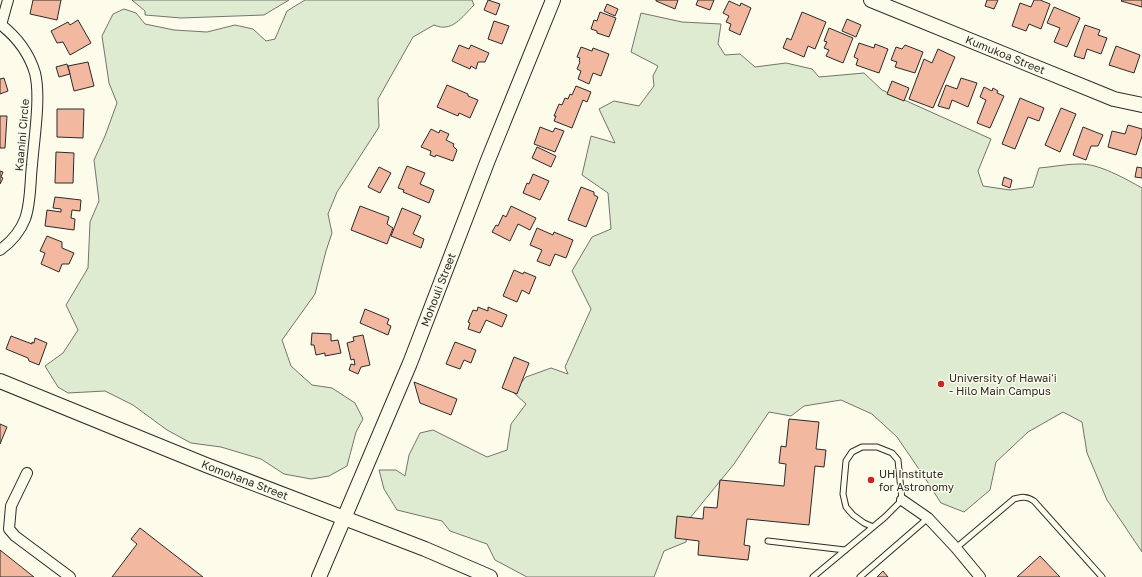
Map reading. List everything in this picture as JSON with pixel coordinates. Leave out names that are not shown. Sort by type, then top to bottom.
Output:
[{"type":"street","points":[[0,25],[8,0]]},
{"type":"street","name":"Mohouli Street","points":[[319,577],[410,363],[488,160],[553,0]]},
{"type":"street","name":"Kumukoa Street","points":[[871,0],[1114,99],[1142,105]]},
{"type":"street","name":"Kaanini Circle","points":[[0,25],[16,38],[28,55],[35,74],[38,94],[27,214],[19,232],[0,250]]},
{"type":"street","name":"Komohana Street","points":[[0,381],[206,465],[425,549],[490,577]]},
{"type":"street","points":[[27,473],[11,506],[9,529],[70,577]]},
{"type":"street","points":[[902,500],[928,518],[980,577]]},
{"type":"lane","points":[[813,577],[873,527],[902,500],[898,460],[892,453],[877,447],[862,447],[852,452],[846,461],[843,494],[846,507],[853,515],[864,524],[873,527]]},
{"type":"lane","points":[[956,548],[1014,500],[1022,497],[1029,497],[1034,500],[1102,577]]},
{"type":"lane","points":[[860,577],[928,518]]},
{"type":"lane","points":[[768,541],[845,550]]},
{"type":"green space","points":[[132,0],[289,0],[264,15],[181,18],[145,15],[145,11]]},
{"type":"green space","points":[[305,0],[472,0],[474,5],[461,19],[451,25],[440,27],[434,25],[413,37],[378,99],[379,127],[337,192],[328,214],[332,233],[315,294],[282,340],[291,366],[312,385],[332,388],[355,403],[363,419],[356,432],[347,466],[329,476],[311,479],[284,474],[261,459],[221,447],[191,443],[167,430],[133,405],[105,391],[68,393],[58,387],[45,366],[63,353],[78,330],[66,305],[88,268],[90,222],[99,201],[94,160],[105,136],[117,103],[109,83],[102,36],[113,14],[124,9],[136,13],[145,24],[174,30],[207,32],[235,25],[253,29],[266,41],[275,39],[287,11]]},
{"type":"green space","points":[[641,13],[682,22],[721,24],[718,44],[725,55],[740,54],[755,67],[786,63],[812,69],[819,77],[864,73],[882,90],[991,139],[978,171],[983,186],[1010,190],[1033,187],[1039,168],[1069,164],[1087,164],[1120,176],[1142,188],[1142,552],[1107,500],[1087,453],[1082,422],[1063,412],[1028,432],[996,462],[990,490],[964,512],[941,503],[897,437],[872,414],[841,400],[804,406],[791,416],[769,412],[734,464],[690,518],[686,542],[664,551],[654,577],[527,577],[495,560],[487,544],[450,531],[442,521],[397,510],[384,489],[379,470],[396,470],[405,476],[409,455],[420,433],[433,430],[487,457],[507,450],[511,424],[526,404],[513,392],[526,377],[551,368],[568,374],[565,367],[591,309],[572,271],[592,237],[611,229],[608,193],[582,175],[591,136],[615,143],[599,109],[614,101],[639,106],[654,86],[653,76],[658,66],[631,52]]},
{"type":"building","points":[[33,0],[61,0],[57,20],[30,14]]},
{"type":"building","points":[[488,0],[500,4],[496,15],[484,10]]},
{"type":"building","points":[[656,0],[678,0],[675,9]]},
{"type":"building","points":[[698,0],[714,0],[710,10],[696,5]]},
{"type":"building","points":[[987,0],[998,0],[994,9],[985,6]]},
{"type":"building","points":[[1034,0],[1040,0],[1050,4],[1041,29],[1029,24],[1026,31],[1012,26],[1020,3],[1031,7]]},
{"type":"building","points":[[1142,0],[1142,7],[1121,1]]},
{"type":"building","points":[[729,1],[740,6],[741,3],[751,8],[740,35],[729,30],[731,24],[726,22],[729,16],[723,13]]},
{"type":"building","points":[[607,4],[618,9],[615,16],[604,11]]},
{"type":"building","points":[[1054,7],[1080,18],[1067,47],[1054,42],[1060,28],[1047,23]]},
{"type":"building","points":[[600,12],[616,18],[609,37],[597,33],[597,31],[591,29],[594,20],[597,21]]},
{"type":"building","points":[[802,12],[826,22],[815,49],[808,46],[804,57],[783,48],[787,38],[791,40]]},
{"type":"building","points":[[847,19],[861,25],[856,37],[842,31]]},
{"type":"building","points":[[78,20],[91,43],[70,55],[63,42],[57,43],[51,31],[68,22],[70,25]]},
{"type":"building","points":[[494,21],[509,26],[502,44],[488,39]]},
{"type":"building","points":[[1085,25],[1100,30],[1098,35],[1107,38],[1101,54],[1087,49],[1084,59],[1074,56]]},
{"type":"building","points":[[829,28],[853,38],[843,63],[826,56],[829,50],[824,48],[827,42],[824,41]]},
{"type":"building","points":[[859,43],[874,48],[875,44],[888,49],[879,73],[856,65],[858,59],[854,57]]},
{"type":"building","points":[[459,45],[469,49],[471,45],[489,53],[485,62],[478,62],[476,69],[471,66],[470,69],[452,61]]},
{"type":"building","points":[[905,45],[923,52],[915,73],[895,67],[897,62],[891,60],[896,47],[902,49]]},
{"type":"building","points":[[1116,46],[1140,55],[1134,73],[1109,65]]},
{"type":"building","points":[[581,47],[592,51],[593,48],[609,54],[601,76],[593,73],[589,84],[578,79],[581,71],[577,69],[580,58],[577,57]]},
{"type":"building","points":[[938,49],[955,57],[933,108],[909,99],[924,59],[932,63]]},
{"type":"building","points":[[88,62],[94,86],[74,91],[68,66]]},
{"type":"building","points":[[67,64],[70,74],[59,77],[56,67]]},
{"type":"building","points":[[4,78],[8,91],[0,94],[0,79]]},
{"type":"building","points":[[961,78],[977,83],[968,107],[952,100],[949,109],[938,106],[946,85],[957,89]]},
{"type":"building","points":[[892,81],[909,88],[904,101],[887,94]]},
{"type":"building","points":[[447,85],[478,100],[470,118],[459,113],[458,116],[437,107]]},
{"type":"building","points":[[576,86],[591,92],[587,102],[583,100],[572,128],[554,121],[556,116],[554,116],[559,104],[562,105],[565,98],[568,99],[570,94],[572,95]]},
{"type":"building","points":[[984,87],[992,91],[993,88],[998,91],[997,93],[1004,96],[990,128],[977,123],[986,100],[980,97]]},
{"type":"building","points":[[1020,98],[1044,108],[1039,121],[1028,117],[1015,149],[1002,144]]},
{"type":"building","points":[[1061,108],[1076,114],[1060,152],[1045,145]]},
{"type":"building","points":[[57,109],[84,109],[83,138],[57,137]]},
{"type":"building","points":[[0,116],[7,116],[5,148],[0,148]]},
{"type":"building","points":[[1128,125],[1142,129],[1142,136],[1136,155],[1108,147],[1112,131],[1125,134]]},
{"type":"building","points":[[540,127],[553,132],[555,128],[564,131],[555,152],[534,144]]},
{"type":"building","points":[[1083,127],[1103,135],[1098,146],[1091,146],[1086,160],[1073,155]]},
{"type":"building","points":[[431,129],[439,133],[440,130],[449,134],[446,140],[454,144],[453,146],[457,150],[453,161],[436,155],[435,157],[430,155],[431,151],[421,147]]},
{"type":"building","points":[[537,147],[556,156],[551,167],[532,158]]},
{"type":"building","points":[[56,152],[74,153],[73,183],[55,183]]},
{"type":"building","points":[[407,166],[425,173],[420,184],[434,190],[429,203],[403,192],[404,190],[398,188]]},
{"type":"building","points":[[379,167],[391,173],[380,193],[368,187]]},
{"type":"building","points":[[1137,167],[1142,168],[1142,178],[1135,177]]},
{"type":"building","points":[[0,171],[3,172],[1,177],[3,178],[0,184]]},
{"type":"building","points":[[533,174],[549,181],[540,200],[523,193]]},
{"type":"building","points":[[1004,177],[1012,180],[1010,188],[1002,185]]},
{"type":"building","points":[[581,187],[594,192],[594,195],[598,197],[586,227],[568,220]]},
{"type":"building","points":[[55,197],[81,200],[80,211],[72,210],[71,218],[75,219],[74,230],[45,226],[47,210],[61,212],[61,209],[53,208]]},
{"type":"building","points":[[360,206],[389,217],[387,224],[393,228],[387,244],[351,230]]},
{"type":"building","points":[[511,206],[536,218],[530,230],[518,224],[510,241],[492,232],[496,225],[498,226],[503,215],[506,217]]},
{"type":"building","points":[[402,208],[421,216],[413,234],[424,239],[421,248],[391,236]]},
{"type":"building","points":[[537,228],[553,235],[554,232],[573,240],[566,258],[555,254],[550,266],[537,261],[542,250],[530,245]]},
{"type":"building","points":[[47,236],[62,242],[62,248],[74,253],[69,264],[62,264],[59,272],[41,264],[45,253],[40,251]]},
{"type":"building","points":[[514,270],[536,277],[529,294],[522,290],[517,302],[503,296]]},
{"type":"building","points":[[478,307],[488,311],[488,307],[507,315],[502,327],[486,320],[480,333],[468,329],[470,323],[468,322],[473,310],[477,311]]},
{"type":"building","points":[[365,309],[389,319],[387,324],[391,326],[388,335],[360,323]]},
{"type":"building","points":[[312,333],[331,334],[331,341],[338,340],[341,353],[325,356],[325,353],[316,355],[314,345],[311,345]]},
{"type":"building","points":[[363,335],[370,365],[361,367],[358,374],[349,370],[351,364],[355,365],[354,359],[351,360],[347,343],[354,341],[353,337]]},
{"type":"building","points":[[11,336],[32,344],[32,342],[34,343],[35,338],[47,343],[39,365],[29,361],[28,358],[6,349]]},
{"type":"building","points":[[455,342],[476,350],[471,363],[464,360],[460,369],[446,364]]},
{"type":"building","points":[[514,357],[529,363],[517,394],[502,388]]},
{"type":"building","points":[[414,382],[457,399],[451,415],[420,403]]},
{"type":"building","points":[[789,419],[819,422],[816,449],[826,450],[824,467],[815,466],[809,525],[747,519],[744,545],[750,546],[748,560],[698,555],[699,541],[675,538],[677,516],[703,519],[704,507],[717,508],[720,480],[784,486],[786,464],[779,463],[781,446],[786,447]]},
{"type":"building","points":[[0,424],[7,427],[0,444]]},
{"type":"building","points":[[140,528],[203,577],[112,577],[137,544],[131,539]]},
{"type":"building","points":[[0,550],[34,577],[0,577]]},
{"type":"building","points":[[1040,556],[1060,577],[1017,577]]},
{"type":"building","points":[[883,571],[888,577],[877,577]]},
{"type":"place","name":"University of Hawaiʻi - Hilo Main Campus","points":[[941,384]]},
{"type":"place","name":"UH Institute for Astronomy","points":[[871,480]]}]
